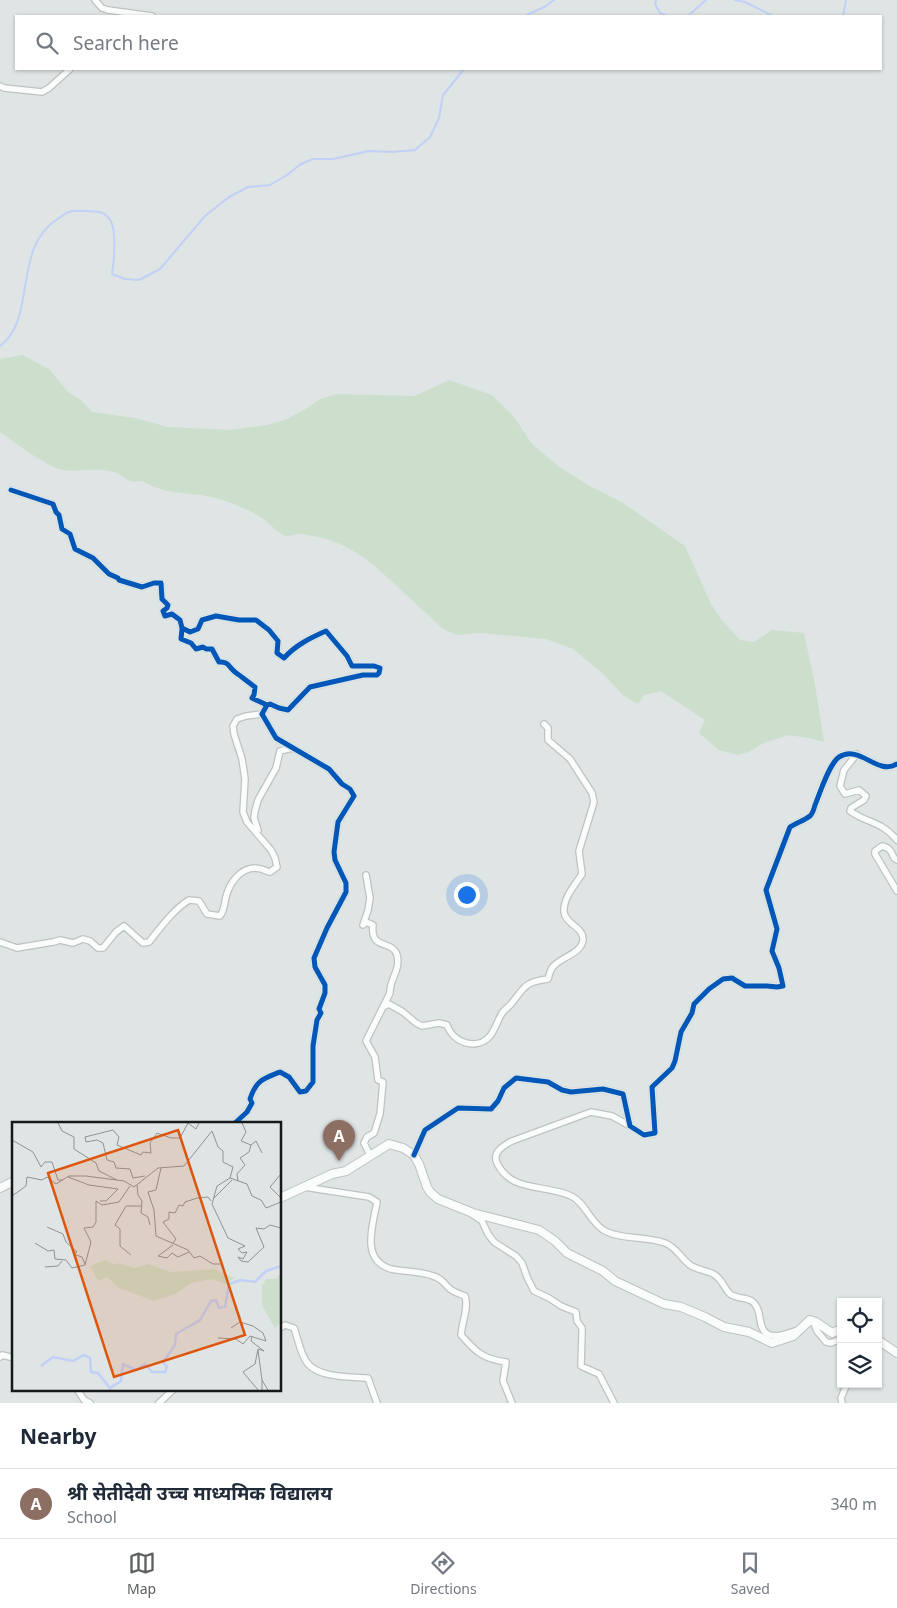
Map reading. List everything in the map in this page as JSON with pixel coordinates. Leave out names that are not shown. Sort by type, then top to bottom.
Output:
[{"type":"main road","points":[[281,1197],[332,1174],[346,1171],[389,1144],[403,1148],[414,1155],[430,1192],[438,1199],[473,1213],[539,1230],[555,1241],[566,1253],[592,1265],[615,1281],[664,1304],[681,1307],[716,1324],[749,1332],[772,1343],[793,1336],[810,1320],[832,1333],[837,1331]]},
{"type":"main road","points":[[0,1188],[12,1182]]},
{"type":"main road","points":[[882,1343],[897,1353]]},
{"type":"street","points":[[95,0],[102,8],[108,10],[145,15]]},
{"type":"street","points":[[0,86],[42,92],[69,70]]},
{"type":"street","points":[[11,490],[53,504],[56,512],[59,514],[62,529],[70,534],[75,548],[93,558],[109,574],[119,580],[142,587],[161,582],[162,599],[168,605],[163,614],[165,616],[172,614],[180,620],[182,628],[181,639],[192,643],[196,648],[212,649],[219,662],[224,661],[229,664],[233,671],[255,687],[252,698],[267,705],[270,704],[288,710],[310,687],[363,675],[379,674],[380,668],[374,666],[352,666],[326,631],[294,648],[284,658],[277,653],[278,642],[269,630],[256,620],[239,620],[216,616],[202,620],[198,629],[190,632],[182,628]]},
{"type":"street","points":[[262,714],[267,705]]},
{"type":"street","points":[[236,1122],[247,1112],[252,1103],[250,1099],[253,1089],[260,1080],[280,1072],[289,1077],[300,1092],[306,1091],[313,1082],[313,1046],[316,1020],[321,1013],[319,1009],[325,993],[325,985],[315,967],[314,958],[346,892],[346,883],[335,860],[334,852],[338,822],[354,796],[329,769],[276,738],[262,714]]},
{"type":"street","points":[[0,942],[17,948],[60,940],[73,943],[84,939],[90,941],[98,948],[103,948],[116,932],[124,926],[143,943],[149,942],[168,921],[173,912],[189,900],[199,901],[207,914],[220,916],[225,908],[228,890],[240,874],[254,868],[270,872],[277,867],[271,850],[248,822],[243,812],[245,780],[233,726],[238,719],[262,714]]},
{"type":"street","points":[[383,1007],[389,1004],[422,1026],[439,1023],[447,1026],[455,1039],[462,1042],[478,1043],[491,1035],[502,1012],[526,985],[537,980],[548,979],[552,968],[581,945],[583,938],[581,932],[565,917],[564,911],[568,894],[582,874],[580,851],[594,802],[592,793],[570,759],[548,740],[548,728],[544,724]]},
{"type":"street","points":[[261,837],[254,818],[258,800],[276,768],[280,751],[292,748]]},
{"type":"street","points":[[799,1330],[780,1335],[766,1333],[762,1328],[759,1311],[753,1303],[748,1299],[739,1298],[729,1293],[715,1275],[692,1266],[667,1243],[617,1235],[605,1231],[599,1227],[576,1199],[569,1195],[523,1185],[511,1180],[505,1175],[496,1161],[496,1154],[500,1148],[512,1141],[591,1112],[612,1116],[644,1135],[655,1133],[652,1087],[672,1068],[681,1032],[692,1013],[694,1004],[709,989],[723,979],[732,978],[745,986],[776,988],[783,986],[779,968],[772,951],[776,929],[766,890],[790,827],[811,815],[830,769],[839,757],[857,754],[884,767],[893,767],[897,764]]},
{"type":"street","points":[[857,754],[844,770],[840,786],[844,794],[859,790],[866,796],[864,800],[851,808],[850,811],[878,823],[897,840]]},
{"type":"street","points":[[897,860],[887,847],[882,846],[875,851],[897,891]]},
{"type":"street","points":[[366,875],[370,898],[363,925],[366,922],[373,925],[373,936],[377,943],[394,949],[398,966],[383,1007],[366,1041],[375,1057],[378,1080],[384,1082],[380,1114],[374,1133],[367,1137],[364,1143],[370,1155]]},
{"type":"street","points":[[414,1155],[425,1130],[458,1108],[491,1109],[498,1101],[504,1088],[516,1078],[548,1082],[562,1090],[571,1092],[603,1089],[623,1094],[630,1126]]},
{"type":"street","points":[[301,1187],[369,1197],[377,1202],[371,1242],[372,1254],[380,1263],[391,1268],[423,1272],[436,1276],[445,1281],[448,1288],[465,1296],[468,1303],[462,1321],[461,1335],[476,1352],[493,1361],[506,1362],[503,1380],[512,1403]]},
{"type":"street","points":[[473,1213],[482,1221],[494,1242],[516,1256],[522,1263],[534,1291],[576,1312],[577,1321],[582,1328],[581,1366],[599,1374],[614,1403]]},
{"type":"street","points":[[813,1321],[817,1331],[826,1342],[831,1343],[837,1341]]},
{"type":"street","points":[[281,1327],[285,1325],[294,1328],[306,1361],[314,1370],[332,1375],[368,1378],[377,1403]]},
{"type":"street","points":[[0,1356],[12,1358]]},
{"type":"street","points":[[842,1403],[846,1388]]},
{"type":"street","points":[[78,1390],[84,1400],[90,1403]]},
{"type":"street","points":[[160,1403],[173,1390]]},
{"type":"green space","points":[[23,355],[49,369],[68,392],[81,400],[92,412],[135,418],[168,427],[230,430],[267,425],[285,420],[320,399],[337,394],[415,396],[449,380],[492,395],[514,417],[532,444],[558,466],[588,485],[623,503],[685,546],[711,604],[721,619],[740,640],[754,642],[772,630],[804,633],[824,742],[788,735],[738,755],[719,750],[699,733],[705,720],[661,691],[644,695],[638,704],[624,696],[601,672],[573,649],[546,639],[479,633],[456,635],[442,628],[374,565],[337,543],[306,535],[286,536],[254,513],[216,498],[161,489],[142,481],[128,480],[110,471],[75,471],[56,468],[31,454],[0,432],[0,359]]},
{"type":"waterway","points":[[527,15],[554,0]]},
{"type":"waterway","points":[[656,0],[655,4],[660,13],[665,15]]},
{"type":"waterway","points":[[689,15],[706,0]]},
{"type":"waterway","points":[[735,0],[745,2],[771,15]]},
{"type":"waterway","points":[[843,15],[846,0]]},
{"type":"waterway","points":[[0,346],[11,334],[18,318],[23,301],[29,264],[35,246],[44,231],[65,214],[72,211],[84,211],[99,212],[106,215],[111,221],[114,232],[112,274],[125,279],[139,280],[160,269],[205,216],[229,197],[248,187],[270,185],[301,164],[313,159],[333,159],[369,151],[393,152],[415,150],[430,137],[439,118],[443,95],[463,70]]},
{"type":"cycle path","points":[[11,490],[53,504],[59,515],[62,529],[70,534],[75,549],[93,558],[109,574],[119,580],[142,587],[161,583],[162,599],[168,605],[163,611],[165,616],[172,614],[180,620],[182,628],[181,639],[191,643],[196,649],[203,647],[212,649],[219,662],[226,663],[255,687],[252,698],[267,705],[270,704],[288,710],[310,687],[363,675],[377,675],[379,673],[380,668],[374,666],[352,666],[347,656],[326,631],[293,649],[284,658],[277,653],[278,641],[269,630],[256,620],[239,620],[216,616],[202,620],[198,629],[190,632],[182,628]]},
{"type":"cycle path","points":[[236,1122],[247,1112],[252,1103],[250,1099],[260,1081],[280,1072],[289,1077],[300,1092],[306,1091],[313,1082],[313,1046],[317,1020],[321,1013],[319,1009],[325,993],[325,985],[315,967],[314,958],[346,892],[346,883],[335,860],[334,852],[338,822],[354,796],[350,789],[342,784],[329,769],[276,738],[262,714],[267,705]]},
{"type":"cycle path","points":[[414,1155],[425,1130],[458,1108],[491,1109],[498,1101],[504,1088],[516,1078],[548,1082],[562,1090],[571,1092],[603,1089],[623,1094],[630,1126],[644,1135],[655,1133],[652,1087],[672,1068],[681,1032],[692,1013],[694,1004],[709,989],[723,979],[732,978],[745,986],[783,986],[779,968],[772,951],[777,929],[766,890],[790,827],[811,815],[828,772],[839,757],[854,754],[882,766],[890,767],[897,764]]},
{"type":"place","name":"श्री सेतीदेवी उच्च माध्यमिक विद्यालय","points":[[339,1161]]}]
